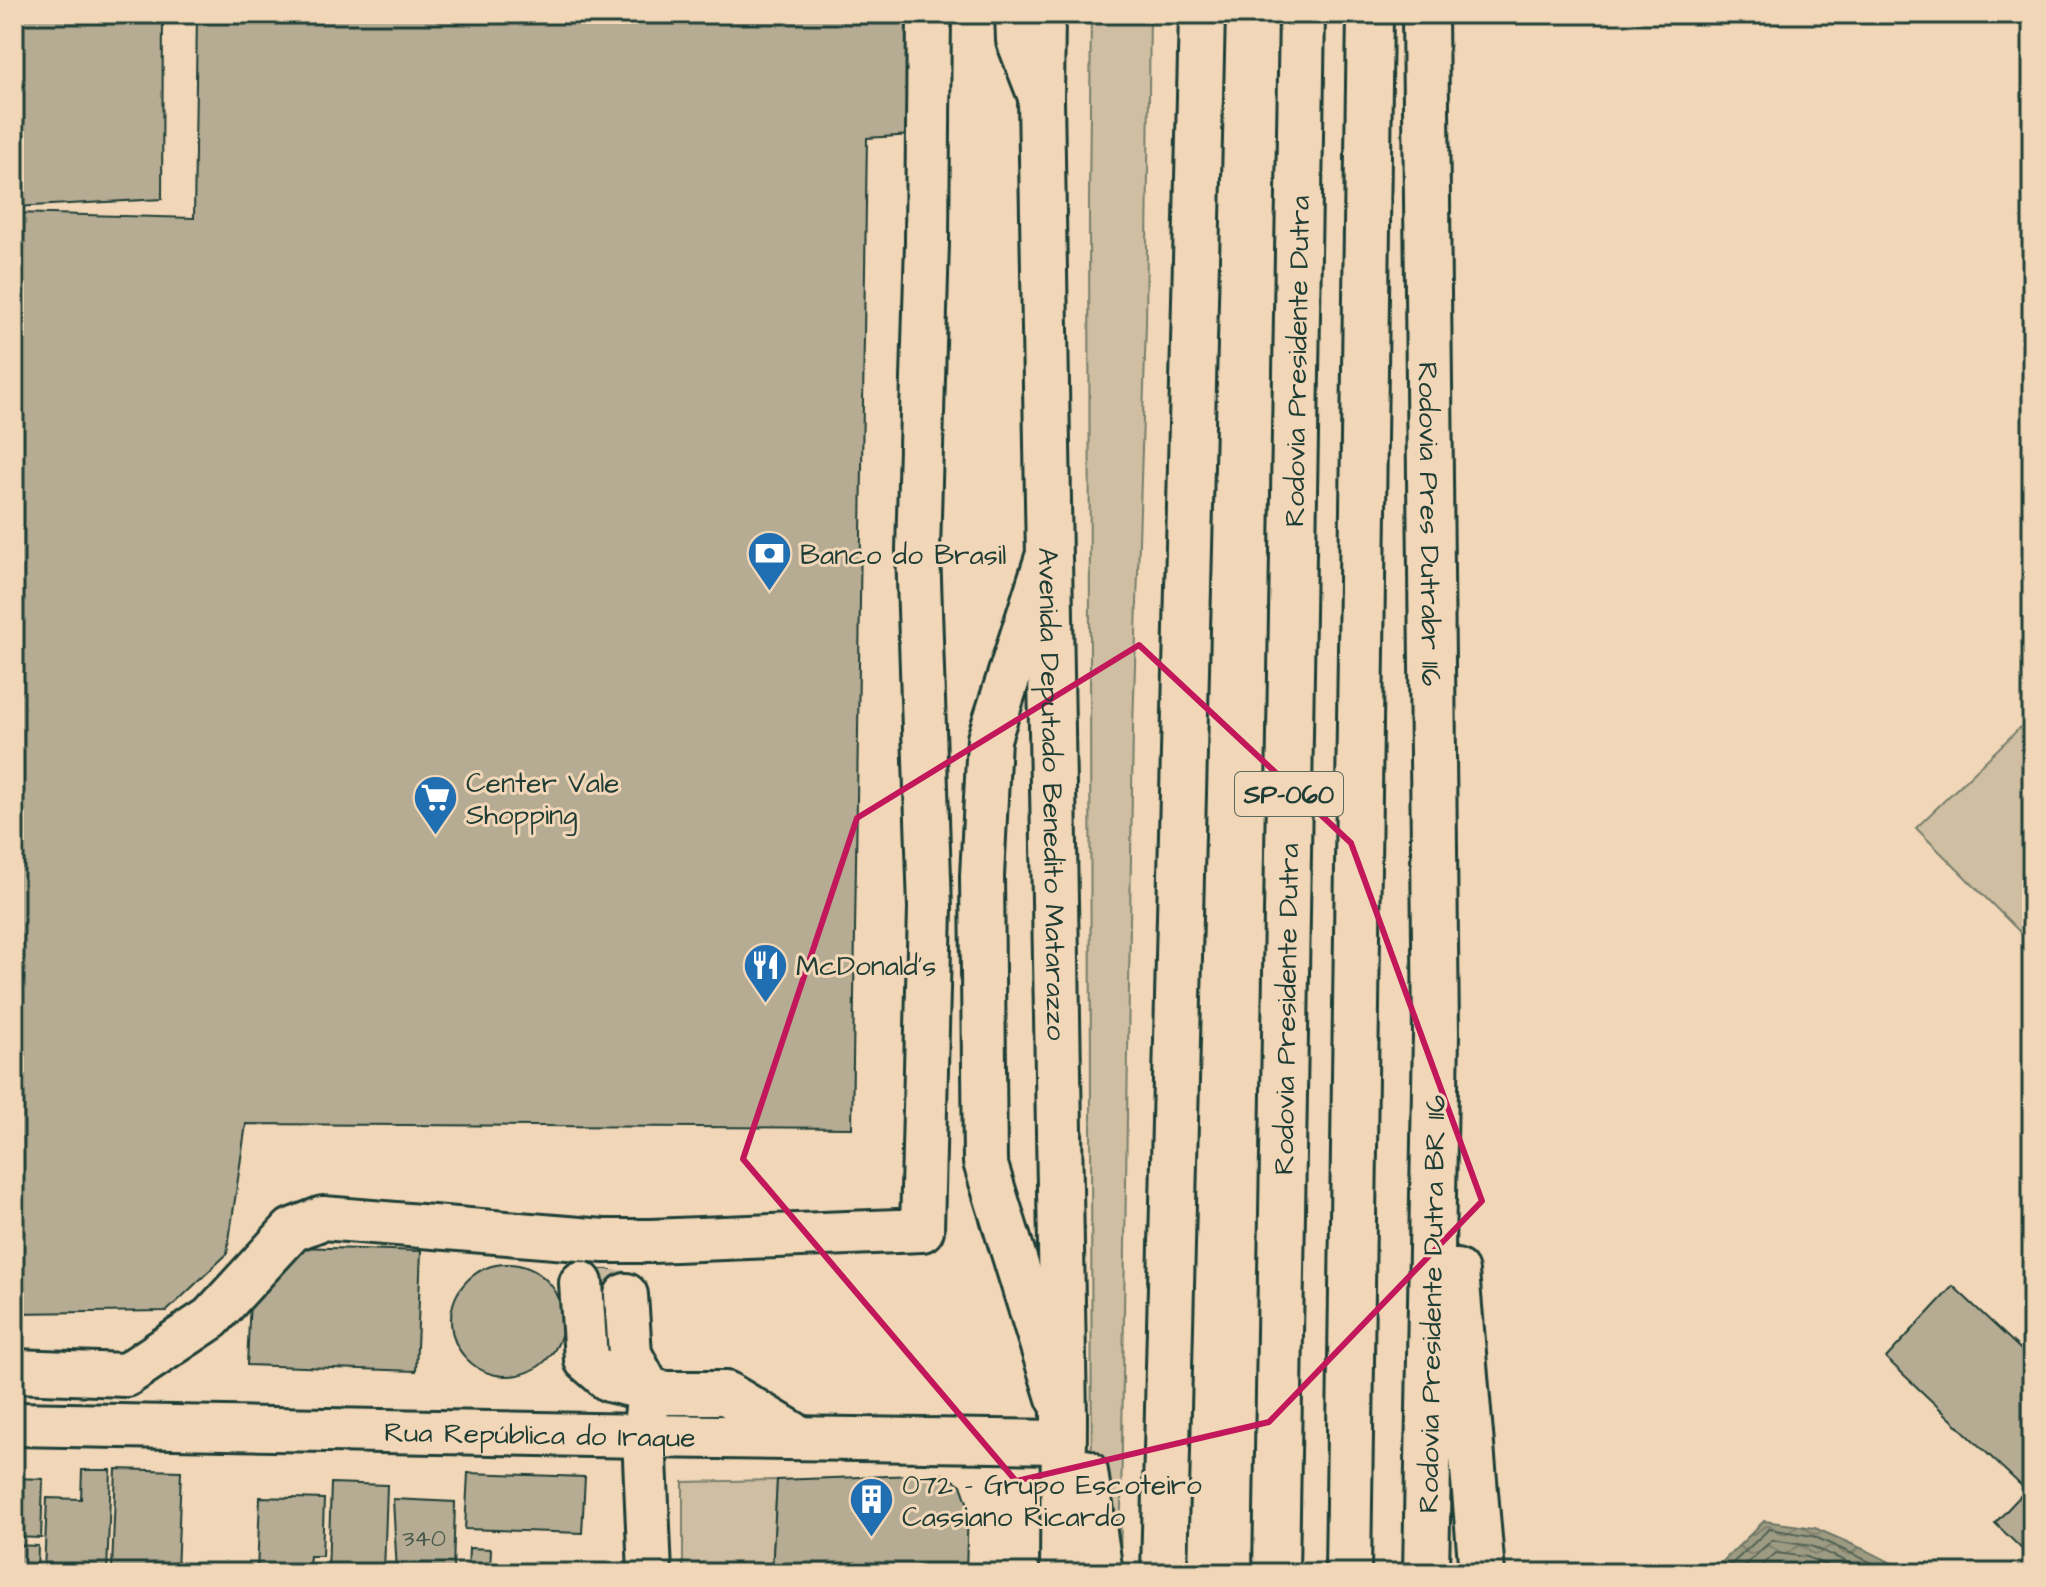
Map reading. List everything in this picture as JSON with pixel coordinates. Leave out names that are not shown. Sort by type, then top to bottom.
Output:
[{"type":"main road","name":"Avenida Deputado Benedito Matarazzo","points":[[1042,14],[1064,1429],[1063,1573]]},
{"type":"main road","points":[[1164,1573],[1202,14]]},
{"type":"main road","name":"Rodovia Presidente Dutra","points":[[1276,1573],[1302,14]]},
{"type":"main road","name":"SP-060","points":[[1348,1573],[1370,14]]},
{"type":"main road","name":"Rodovia Pres Dutrabr 116","points":[[1425,14],[1436,1034]]},
{"type":"main road","points":[[1436,1034],[1482,1573]]},
{"type":"main road","name":"Rodovia Presidente Dutra BR 116","points":[[1426,1573],[1436,1034]]},
{"type":"main road","points":[[1062,1307],[1100,1573]]},
{"type":"street","points":[[1017,14],[1018,40],[1041,100]]},
{"type":"street","points":[[14,1371],[126,1375],[211,1318],[292,1230],[323,1218],[603,1267],[922,1230],[930,908],[918,550],[931,18]]},
{"type":"street","points":[[1048,551],[989,739],[982,876],[985,1162],[1064,1429]]},
{"type":"street","points":[[603,1267],[609,1354],[619,1369],[649,1390],[726,1393],[801,1438]]},
{"type":"street","points":[[649,1390],[644,1436],[650,1573]]},
{"type":"street","name":"Rua República do Iraque","points":[[14,1424],[801,1438],[1064,1429]]},
{"type":"highlighted area","points":[[1139,645],[1351,843],[1482,1201],[1269,1422],[1016,1481],[743,1159],[857,818]]},
{"type":"shaded area","points":[[1091,14],[1150,14],[1146,325],[1133,727],[1120,1573],[1092,1573]]},
{"type":"shaded area","points":[[2032,716],[2032,944],[1916,828]]},
{"type":"shaded area","points":[[777,1480],[772,1573],[683,1573],[683,1482]]},
{"type":"water","points":[[1764,1521],[1815,1528],[1911,1573],[1711,1573]]},
{"type":"building","points":[[14,14],[163,14],[162,199],[14,207]]},
{"type":"building","name":"Center Vale Shopping","points":[[197,14],[909,14],[913,135],[867,138],[852,1128],[246,1124],[227,1254],[167,1311],[14,1313],[14,213],[194,218]]},
{"type":"building","points":[[299,1247],[421,1251],[416,1371],[247,1365],[250,1299]]},
{"type":"building","points":[[507,1264],[528,1269],[546,1281],[558,1299],[563,1320],[558,1341],[546,1359],[528,1371],[507,1376],[486,1371],[468,1359],[456,1341],[451,1320],[456,1299],[468,1281],[486,1269]]},
{"type":"building","points":[[593,1270],[611,1270],[611,1291],[593,1290]]},
{"type":"building","points":[[1953,1286],[2032,1360],[2032,1559],[1995,1523],[2026,1490],[1886,1358]]},
{"type":"building","points":[[116,1469],[181,1471],[177,1573],[125,1573],[125,1569],[112,1569]]},
{"type":"building","points":[[82,1470],[111,1470],[107,1573],[44,1573],[47,1498],[81,1499]]},
{"type":"building","points":[[468,1473],[585,1477],[582,1533],[465,1529]]},
{"type":"building","name":"072 - Grupo Escoteiro Cassiano Ricardo","points":[[944,1474],[961,1485],[968,1505],[966,1573],[772,1573],[777,1480]]},
{"type":"building","points":[[14,1478],[43,1479],[41,1538],[14,1537]]},
{"type":"building","points":[[331,1483],[387,1485],[384,1573],[328,1573]]},
{"type":"building","points":[[260,1497],[324,1499],[322,1556],[310,1556],[309,1565],[318,1565],[318,1573],[257,1573]]},
{"type":"building","points":[[393,1499],[455,1502],[453,1573],[397,1573]]},
{"type":"building","points":[[14,1545],[38,1546],[37,1573],[14,1573]]},
{"type":"building","points":[[469,1548],[491,1549],[490,1573],[468,1573]]},
{"type":"tunnel","points":[[604,1270],[604,1291]]},
{"type":"place","name":"Banco do Brasil","points":[[769,593]]},
{"type":"place","name":"Center Vale Shopping","points":[[435,837]]},
{"type":"place","name":"McDonald's","points":[[765,1004]]},
{"type":"place","name":"072 - Grupo Escoteiro Cassiano Ricardo","points":[[871,1539]]}]
